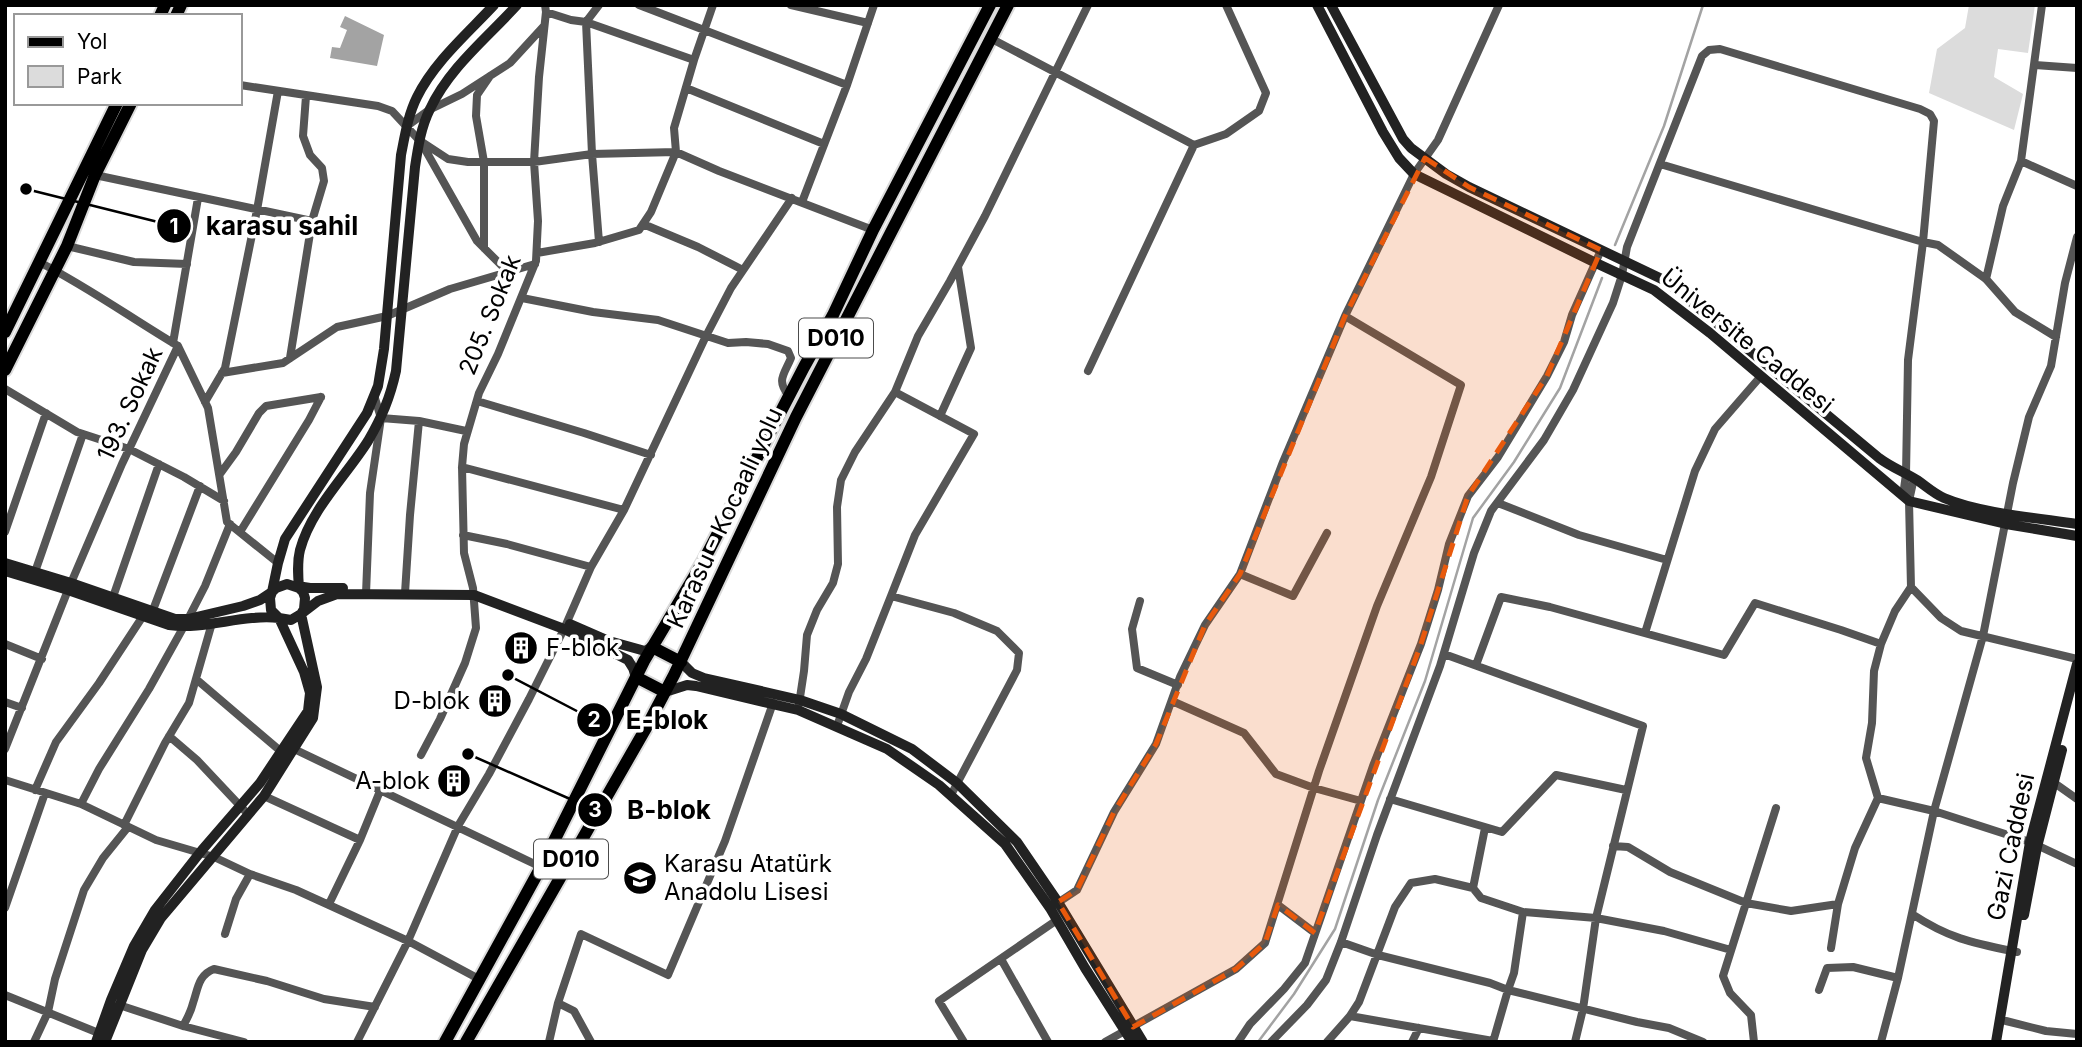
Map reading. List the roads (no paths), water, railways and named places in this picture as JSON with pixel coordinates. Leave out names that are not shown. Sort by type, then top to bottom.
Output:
[{"type":"main road","points":[[102,1038],[134,946],[155,910],[200,853],[264,796],[308,710],[310,693],[304,672],[279,618],[271,610],[278,563],[285,539],[367,413],[378,386],[384,349],[401,155],[417,97],[433,71],[494,5]]},
{"type":"main road","points":[[102,1038],[142,950],[161,918],[214,857],[260,783],[288,753],[313,718],[317,687],[301,614],[305,598],[297,586],[300,550],[315,516],[354,462],[389,400],[396,371],[419,140],[429,110],[447,79],[517,5]]},
{"type":"main road","name":"Karasu - Kocaali yolu","points":[[636,677],[704,560],[833,315],[873,230],[990,5]]},
{"type":"main road","name":"Karasu - Kocaali yolu","points":[[466,1042],[666,692],[796,417],[1008,5]]},
{"type":"main road","name":"Üniversite Caddesi","points":[[1317,5],[1383,132],[1399,158],[1414,174],[1654,290],[1677,306],[1906,499],[2077,536]]},
{"type":"main road","points":[[1331,5],[1394,124],[1411,148],[1446,174],[1666,281],[1879,458],[1931,491],[1946,499],[2007,519],[2077,524]]},
{"type":"main road","points":[[5,332],[116,105]]},
{"type":"main road","points":[[5,370],[55,270],[95,176],[130,105]]},
{"type":"main road","points":[[5,563],[148,613],[186,623],[212,623],[243,618],[291,620],[318,601],[337,594],[458,587],[628,647],[645,651],[652,647],[704,678],[799,705],[912,749],[957,783],[1017,842],[1129,1029],[1132,1042]]},
{"type":"main road","points":[[5,571],[113,597],[148,613]]},
{"type":"main road","points":[[186,623],[243,606],[272,593],[281,585],[366,591]]},
{"type":"main road","points":[[566,626],[628,660],[636,677],[666,692],[687,685],[774,703],[799,705]]},
{"type":"main road","name":"Gazi Caddesi","points":[[2034,844],[2077,661]]},
{"type":"main road","name":"D010","points":[[445,1042],[541,867],[636,677]]},
{"type":"main road","points":[[2001,1042],[2034,844],[2077,691]]},
{"type":"main road","points":[[839,720],[939,785],[1005,844],[1054,905],[1057,920],[1129,1029],[1143,1042]]},
{"type":"main road","name":"Gazi Caddesi","points":[[1996,1042],[2014,952]]},
{"type":"street","points":[[599,5],[586,22],[599,242]]},
{"type":"street","points":[[639,5],[847,85]]},
{"type":"street","points":[[537,253],[599,242],[639,230],[651,212],[676,152],[674,128],[713,5]]},
{"type":"street","points":[[791,5],[868,23]]},
{"type":"street","points":[[802,202],[847,85],[874,5]]},
{"type":"street","points":[[799,705],[807,635],[817,610],[833,583],[838,564],[837,507],[841,480],[855,452],[895,392],[918,335],[958,267],[1088,5]]},
{"type":"street","points":[[1088,371],[1194,145],[1226,134],[1259,111],[1266,93],[1226,5]]},
{"type":"street","points":[[1054,905],[1077,890],[1114,812],[1156,744],[1178,685],[1205,625],[1240,574],[1283,462],[1345,316],[1414,174],[1438,140],[1499,5]]},
{"type":"street","points":[[1986,279],[2003,206],[2021,161],[2042,5]]},
{"type":"street","points":[[546,8],[571,20],[586,22],[694,60]]},
{"type":"street","name":"205. Sokak","points":[[421,755],[465,663],[476,628],[474,591],[464,553],[463,535],[462,467],[466,431],[535,264],[538,220],[534,162],[546,8]]},
{"type":"street","points":[[407,126],[429,110],[462,94],[510,63],[544,26]]},
{"type":"street","points":[[990,38],[1194,145]]},
{"type":"street","points":[[1271,1042],[1307,1005],[1326,980],[1444,654],[1474,553],[1491,511],[1544,440],[1573,390],[1613,303],[1627,247],[1702,56],[1709,50],[1720,49],[1920,109],[1930,114],[1934,121],[1923,242],[1908,360],[1910,476],[1906,499],[1911,587],[1895,611],[1881,644],[1874,671],[1872,723],[1866,758],[1878,798],[1855,848],[1838,904],[1830,948]]},
{"type":"street","points":[[2035,65],[2077,68]]},
{"type":"street","points":[[484,248],[484,162],[476,116],[477,95],[490,76]]},
{"type":"street","points":[[242,85],[378,106],[392,111],[419,140],[477,241],[508,272]]},
{"type":"street","points":[[686,88],[824,144]]},
{"type":"street","points":[[205,401],[225,368],[278,91]]},
{"type":"street","points":[[290,358],[312,222],[324,181],[323,168],[310,155],[303,136],[306,96]]},
{"type":"street","points":[[419,140],[448,159],[484,162],[534,162],[592,154],[676,152],[873,230]]},
{"type":"street","points":[[2021,161],[2077,186]]},
{"type":"street","points":[[1660,164],[1938,245],[1986,279],[2015,312],[2056,337]]},
{"type":"street","points":[[95,176],[312,222]]},
{"type":"street","points":[[198,198],[176,344],[208,408],[228,522],[278,563]]},
{"type":"street","points":[[356,1042],[408,942],[458,826],[489,775],[566,626],[591,567],[624,510],[706,336],[731,288],[792,198]]},
{"type":"street","points":[[643,224],[743,270]]},
{"type":"street","points":[[1881,1042],[1898,978],[1934,811],[1983,636],[2029,416],[2051,366],[2077,237]]},
{"type":"street","points":[[66,246],[134,262],[187,264]]},
{"type":"street","points":[[1238,1042],[1250,1024],[1305,963],[1361,801],[1421,644],[1449,544],[1468,496],[1498,457],[1547,376],[1601,250]]},
{"type":"street","name":"193. Sokak","points":[[5,749],[70,587],[176,344],[96,293],[39,262]]},
{"type":"street","points":[[222,373],[283,363],[337,327],[387,316],[450,289],[535,264]]},
{"type":"street","points":[[940,416],[971,348],[958,267]]},
{"type":"street","points":[[2067,277],[2077,281]]},
{"type":"street","points":[[522,298],[593,312],[658,320],[728,343],[768,344],[788,351],[791,358],[781,379],[782,388],[789,396]]},
{"type":"street","points":[[1105,1042],[1236,969],[1265,943],[1314,788],[1377,606],[1431,477],[1461,385],[1345,316]]},
{"type":"street","points":[[1645,633],[1695,471],[1715,429],[1761,376]]},
{"type":"street","points":[[5,389],[83,434],[129,449],[224,501]]},
{"type":"street","points":[[839,720],[915,535],[974,434],[895,392]]},
{"type":"street","points":[[366,591],[370,494],[381,418],[374,395]]},
{"type":"street","points":[[220,474],[266,406],[321,397],[240,532]]},
{"type":"street","points":[[477,401],[651,455]]},
{"type":"street","points":[[5,532],[46,413]]},
{"type":"street","points":[[381,418],[419,421],[466,431]]},
{"type":"street","points":[[405,590],[419,421]]},
{"type":"street","points":[[34,572],[83,434]]},
{"type":"street","points":[[113,597],[159,464]]},
{"type":"street","points":[[462,467],[624,510]]},
{"type":"street","points":[[35,790],[56,742],[148,613],[200,486]]},
{"type":"street","points":[[1498,503],[1579,535],[1667,559]]},
{"type":"street","points":[[81,804],[186,623],[205,586],[230,524]]},
{"type":"street","points":[[1240,574],[1293,596],[1327,533]]},
{"type":"street","points":[[463,535],[591,567]]},
{"type":"street","points":[[1911,587],[1941,618],[1961,631],[2077,661]]},
{"type":"street","points":[[891,596],[954,613],[997,631],[1019,653],[1017,670],[951,795]]},
{"type":"street","points":[[1476,666],[1501,597],[1550,607],[1724,655],[1755,603],[1881,644]]},
{"type":"street","points":[[1140,601],[1132,629],[1137,668],[1178,685]]},
{"type":"street","points":[[34,1042],[48,1012],[55,979],[85,890],[103,858],[126,826],[169,736],[189,703],[212,623]]},
{"type":"street","points":[[5,644],[43,659]]},
{"type":"street","points":[[1444,654],[1643,726],[1597,918],[1583,1009],[1575,1042]]},
{"type":"street","points":[[196,679],[288,753],[458,826],[541,867]]},
{"type":"street","points":[[1172,701],[1244,733],[1276,774],[1361,801]]},
{"type":"street","points":[[5,702],[22,708]]},
{"type":"street","points":[[549,1042],[558,1003],[581,934],[668,975],[725,841],[774,703]]},
{"type":"street","points":[[169,736],[245,811]]},
{"type":"street","points":[[1390,799],[1502,832],[1556,775],[1626,790]]},
{"type":"street","points":[[5,780],[81,804],[156,840],[214,857],[250,874],[296,890],[408,942],[479,979]]},
{"type":"street","points":[[2053,782],[2077,799]]},
{"type":"street","points":[[329,904],[380,791]]},
{"type":"street","points":[[5,908],[45,793]]},
{"type":"street","points":[[264,796],[360,840]]},
{"type":"street","points":[[1878,798],[1934,811],[2034,844],[2077,864]]},
{"type":"street","points":[[1754,1042],[1751,1015],[1730,993],[1723,976],[1776,808]]},
{"type":"street","points":[[1473,888],[1485,828]]},
{"type":"street","points":[[1613,846],[1628,847],[1670,873],[1746,903],[1791,911],[1838,904]]},
{"type":"street","points":[[225,934],[236,899],[250,874]]},
{"type":"street","points":[[1327,1042],[1359,1002],[1395,907],[1411,883],[1435,879],[1473,888],[1481,898],[1523,912],[1597,918],[1664,931],[1731,950]]},
{"type":"street","points":[[1278,905],[1315,933]]},
{"type":"street","points":[[1350,1016],[1493,1041],[1514,973],[1523,912]]},
{"type":"street","points":[[1912,914],[1946,935],[2014,952]]},
{"type":"street","points":[[964,1042],[939,1001],[1057,920]]},
{"type":"street","points":[[1341,942],[1377,955],[1490,983],[1508,990],[1669,1028],[1703,1042]]},
{"type":"street","points":[[1001,959],[1048,1042]]},
{"type":"street","points":[[1819,990],[1828,968],[1853,967],[1898,978]]},
{"type":"street","points":[[183,1026],[194,1002],[198,982],[208,971],[214,969],[267,981],[324,999],[375,1007]]},
{"type":"street","points":[[5,995],[102,1038]]},
{"type":"street","points":[[558,1003],[574,1011],[591,1042]]},
{"type":"street","points":[[119,1005],[241,1041]]},
{"type":"street","points":[[2006,1021],[2046,1031],[2077,1034]]},
{"type":"street","points":[[1412,1042],[1419,1028]]},
{"type":"waterway","points":[[1615,245],[1664,126],[1703,5]]},
{"type":"waterway","points":[[1258,1042],[1294,994],[1335,929],[1378,800],[1425,681],[1473,518],[1514,462],[1560,388],[1602,278]]},
{"type":"place","name":"karasu sahil","points":[[26,189]]},
{"type":"place","name":"F-blok","points":[[521,648]]},
{"type":"place","name":"E-blok","points":[[508,675]]},
{"type":"place","name":"D-blok","points":[[495,701]]},
{"type":"place","name":"B-blok","points":[[468,754]]},
{"type":"place","name":"A-blok","points":[[454,781]]},
{"type":"place","name":"Karasu Atatürk Anadolu Lisesi","points":[[640,878]]}]
